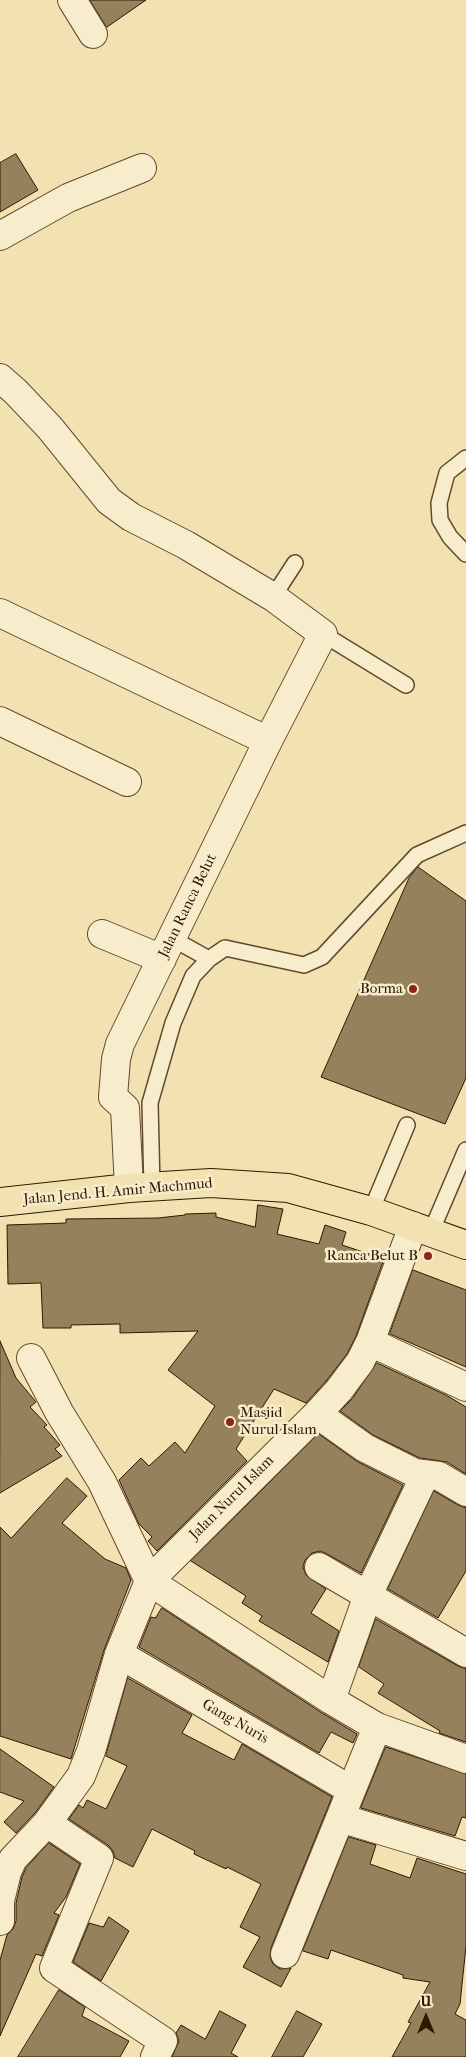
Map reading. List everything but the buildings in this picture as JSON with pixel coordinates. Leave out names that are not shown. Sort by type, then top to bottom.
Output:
[{"type":"highway","name":"Jalan Jend. H. Amir Machmud","points":[[0,1202],[211,1183],[288,1188],[371,1211],[466,1245]]},
{"type":"street","points":[[72,0],[93,34]]},
{"type":"street","points":[[0,236],[68,198],[142,168]]},
{"type":"street","points":[[0,378],[50,428],[109,500],[131,517],[186,545],[273,597],[323,634]]},
{"type":"street","points":[[0,613],[268,741]]},
{"type":"street","name":"Jalan Ranca Belut","points":[[140,1188],[125,1108],[112,1097],[116,1059],[120,1044],[172,951],[268,741],[323,634]]},
{"type":"street","points":[[0,721],[126,782]]},
{"type":"street","points":[[102,934],[172,951]]},
{"type":"street","name":"Jalan Nurul Islam","points":[[157,1572],[339,1390],[360,1362],[422,1229]]},
{"type":"street","points":[[370,1342],[466,1387]]},
{"type":"street","points":[[31,1358],[59,1412],[157,1572],[331,1700],[376,1727],[466,1759]]},
{"type":"street","points":[[317,1414],[365,1448],[415,1473],[439,1476],[466,1492]]},
{"type":"street","points":[[331,1700],[368,1595],[425,1475]]},
{"type":"street","points":[[319,1567],[466,1653]]},
{"type":"street","points":[[0,1921],[0,1901],[7,1872],[6,1852],[48,1823],[81,1776],[91,1751],[119,1654],[157,1572]]},
{"type":"street","name":"Gang Nuris","points":[[119,1654],[351,1790]]},
{"type":"street","points":[[285,1954],[376,1727]]},
{"type":"street","points":[[340,1818],[466,1856]]},
{"type":"street","points":[[48,1823],[99,1858],[54,1968],[163,2041],[155,2057]]},
{"type":"lane","points":[[466,458],[447,473],[439,503],[440,520],[450,537],[466,554]]},
{"type":"lane","points":[[273,597],[295,563]]},
{"type":"lane","points":[[323,634],[406,685]]},
{"type":"lane","points":[[140,1188],[150,1104],[173,1023],[193,976],[209,959],[225,948],[304,965],[322,957],[417,855],[466,833]]},
{"type":"lane","points":[[172,951],[209,959]]},
{"type":"lane","points":[[371,1211],[407,1125]]},
{"type":"lane","points":[[422,1229],[466,1150]]},
{"type":"place","name":"Borma","points":[[413,989]]},
{"type":"place","name":"Ranca Belut B","points":[[428,1256]]},
{"type":"place","name":"Masjid Nurul Islam","points":[[230,1422]]}]
